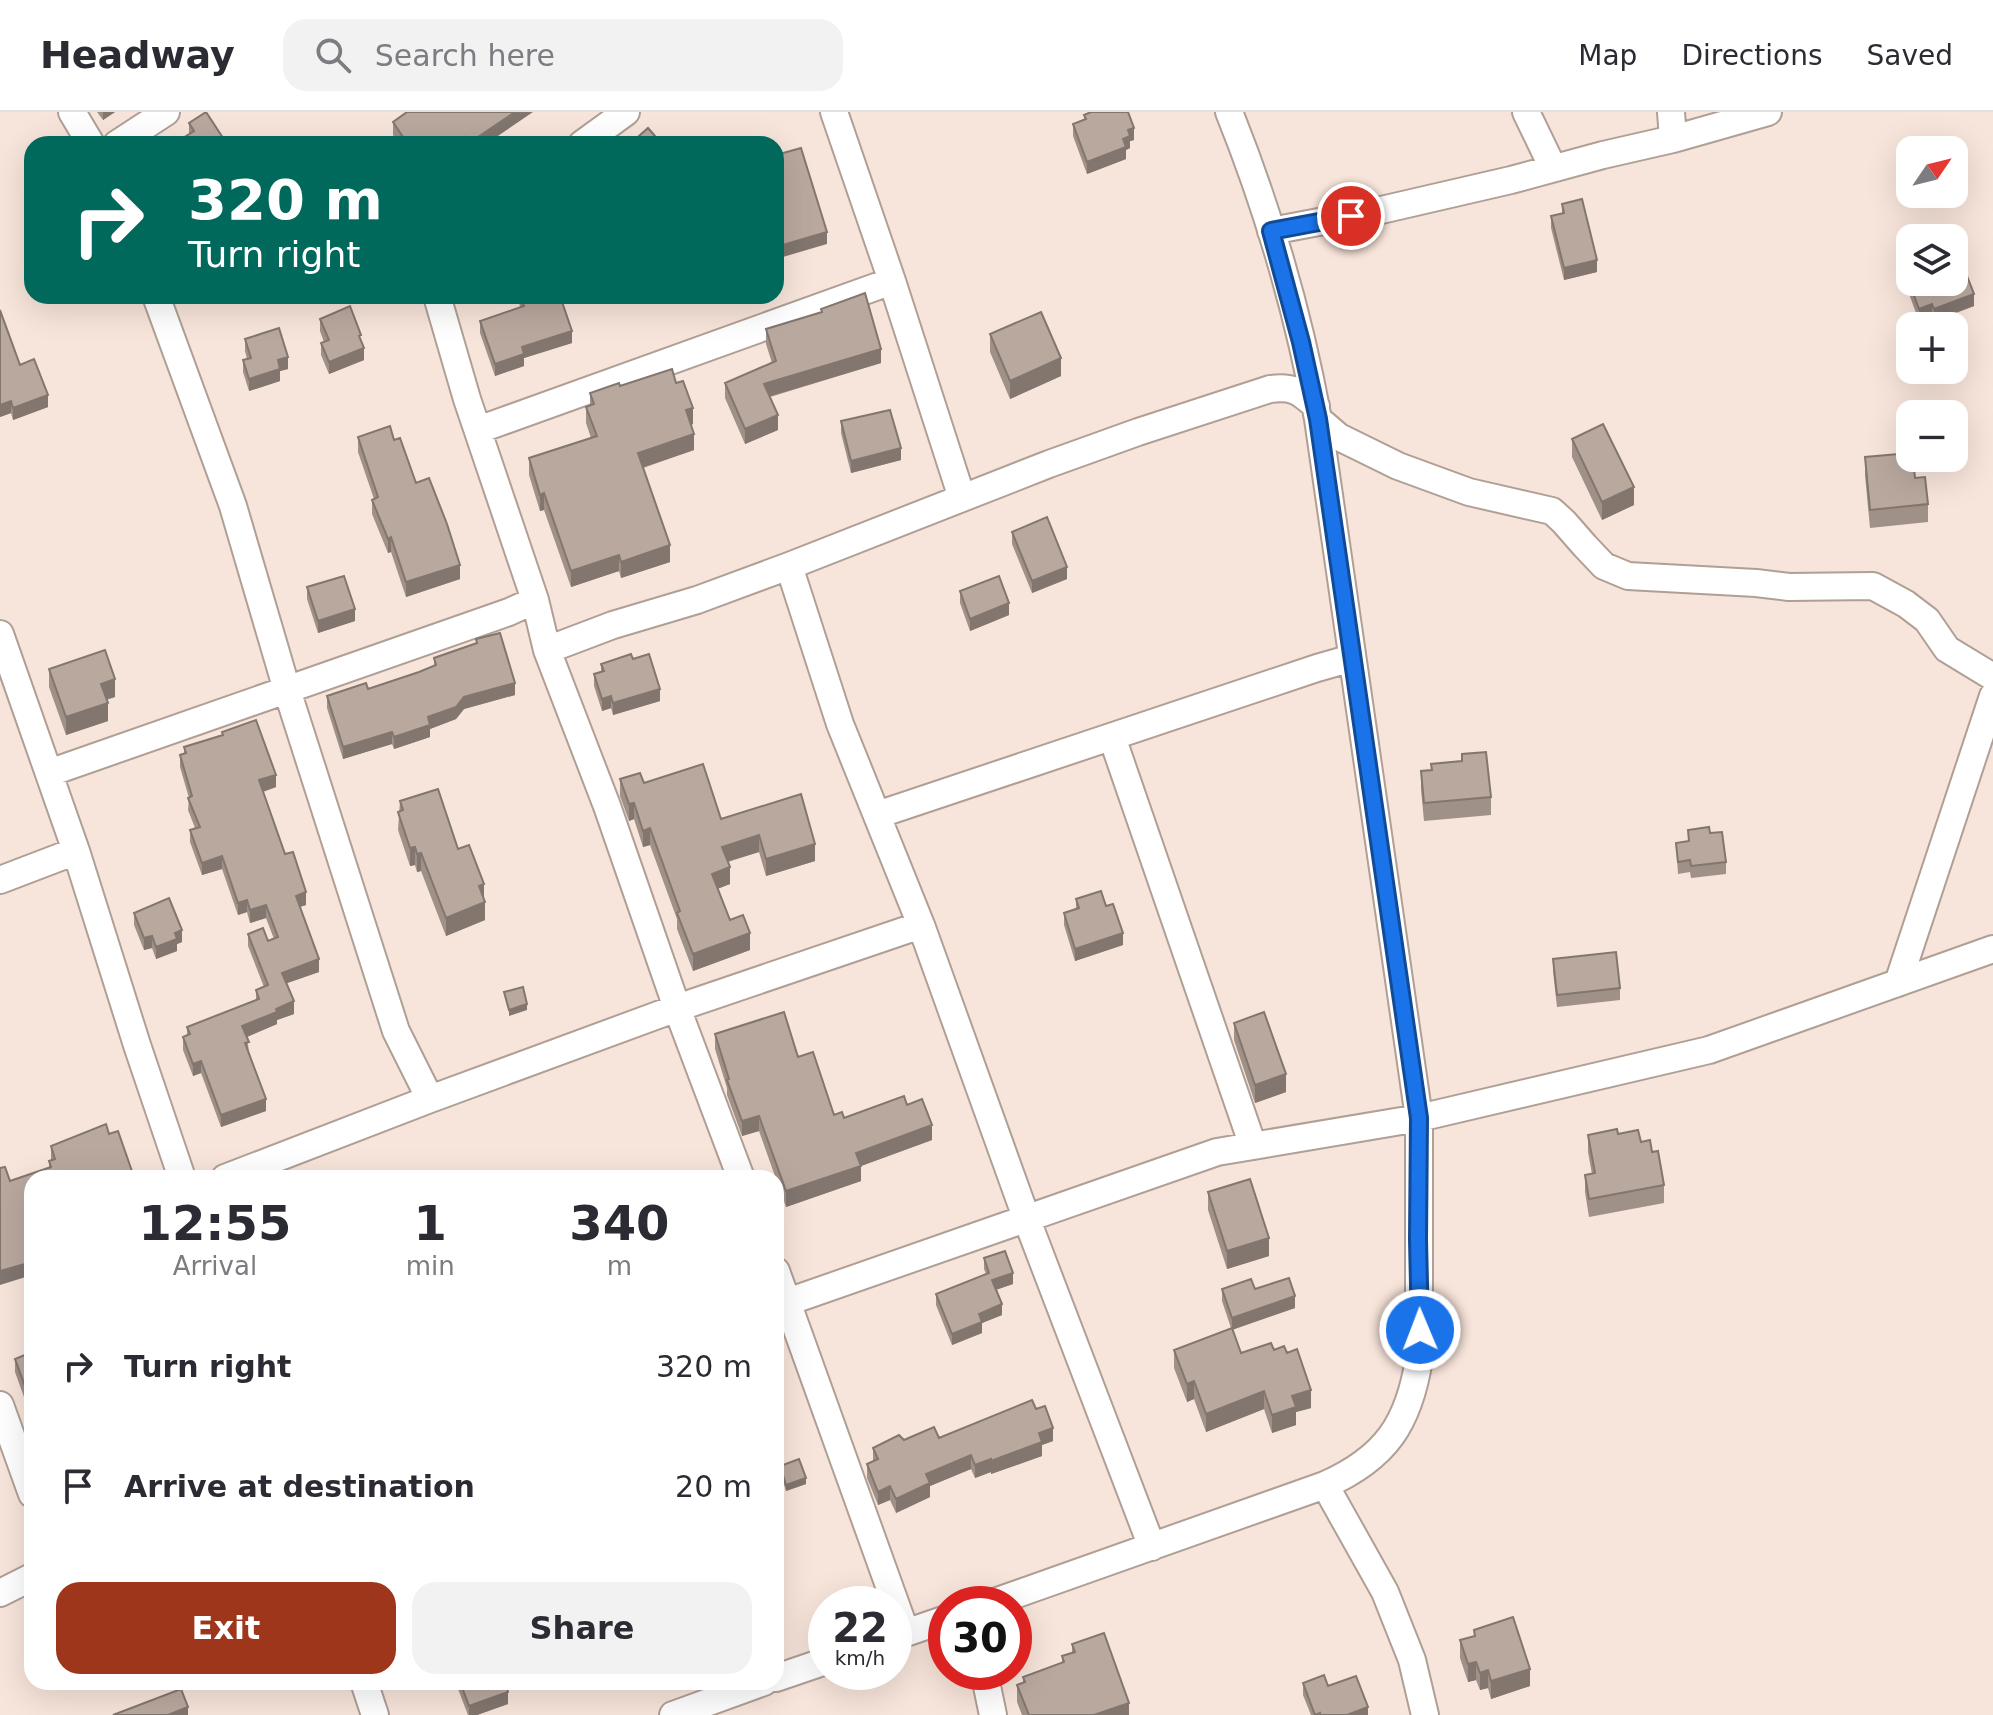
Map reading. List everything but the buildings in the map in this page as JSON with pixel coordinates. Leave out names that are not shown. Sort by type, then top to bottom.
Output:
[{"type":"street","points":[[72,112],[86,136]]},
{"type":"street","points":[[129,136],[166,112]]},
{"type":"street","points":[[599,120],[626,112]]},
{"type":"street","points":[[834,112],[962,498]]},
{"type":"street","points":[[1032,1589],[1347,1476],[1375,1455],[1393,1436],[1415,1383],[1419,1359],[1419,1118],[1317,413],[1271,231],[1229,112]]},
{"type":"street","points":[[1526,112],[1553,168]]},
{"type":"street","points":[[1671,112],[1673,139]]},
{"type":"street","points":[[1271,231],[1377,211],[1511,180],[1768,112]]},
{"type":"street","points":[[478,430],[892,281]]},
{"type":"street","points":[[159,304],[233,506],[287,690],[396,1031],[430,1099]]},
{"type":"street","points":[[439,304],[535,600],[547,650],[607,806],[677,1008],[738,1170]]},
{"type":"street","points":[[547,650],[789,566],[1123,437],[1270,389],[1282,388],[1300,392],[1339,437],[1398,466],[1469,492],[1552,511],[1604,566],[1628,576],[1789,587],[1873,586],[1906,604],[1927,620],[1947,649],[1993,677]]},
{"type":"street","points":[[789,566],[840,724],[921,925],[1027,1220],[1152,1547]]},
{"type":"street","points":[[49,773],[509,612],[535,600]]},
{"type":"street","points":[[0,634],[76,851],[179,1170]]},
{"type":"street","points":[[877,815],[1352,658]]},
{"type":"street","points":[[1898,983],[1993,696]]},
{"type":"street","points":[[1112,737],[1253,1146]]},
{"type":"street","points":[[0,880],[76,851]]},
{"type":"street","points":[[246,1170],[677,1008],[921,925]]},
{"type":"street","points":[[784,1303],[1217,1152],[1419,1118],[1709,1050],[1993,949]]},
{"type":"street","points":[[784,1310],[883,1586]]},
{"type":"street","points":[[0,1405],[24,1472]]},
{"type":"street","points":[[1325,1485],[1385,1592],[1412,1660],[1425,1715]]},
{"type":"street","points":[[0,1593],[24,1581]]},
{"type":"street","points":[[784,1675],[808,1667]]},
{"type":"street","points":[[367,1690],[375,1715]]},
{"type":"street","points":[[673,1715],[736,1704],[754,1690]]},
{"type":"street","points":[[988,1690],[993,1715]]},
{"type":"route","points":[[1351,216],[1271,231],[1318,419],[1419,1118],[1420,1330]]}]
